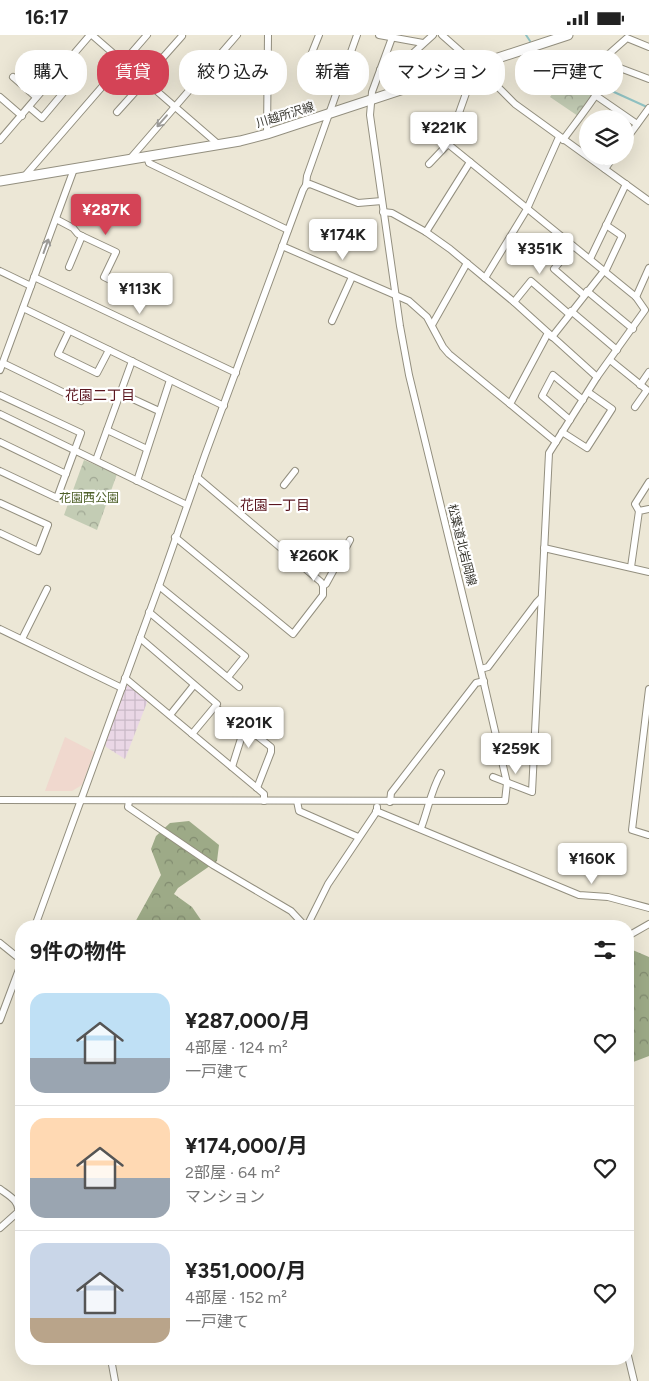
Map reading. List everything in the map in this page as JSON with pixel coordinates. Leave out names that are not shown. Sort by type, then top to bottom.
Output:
[{"type":"main road","name":"川越所沢線","points":[[505,56],[568,35]]},
{"type":"main road","name":"川越所沢線","points":[[0,181],[147,157],[268,134],[385,95]]},
{"type":"street","points":[[78,50],[91,35],[109,50]]},
{"type":"street","points":[[134,50],[147,35]]},
{"type":"street","points":[[129,160],[237,35]]},
{"type":"street","points":[[268,35],[268,134]]},
{"type":"street","points":[[313,50],[319,35]]},
{"type":"street","points":[[351,50],[357,35]]},
{"type":"street","points":[[379,35],[407,37],[424,43]]},
{"type":"street","points":[[442,35],[459,50]]},
{"type":"street","points":[[169,51],[182,36]]},
{"type":"street","points":[[387,50],[392,36]]},
{"type":"street","points":[[416,50],[431,36]]},
{"type":"street","points":[[613,50],[628,37],[649,47]]},
{"type":"street","points":[[623,69],[649,79]]},
{"type":"street","points":[[370,100],[379,73]]},
{"type":"street","points":[[0,140],[36,97],[13,77]]},
{"type":"street","points":[[23,178],[97,92]]},
{"type":"street","points":[[505,94],[515,104],[649,201]]},
{"type":"street","points":[[29,107],[42,118],[61,95]]},
{"type":"street","points":[[117,113],[132,95]]},
{"type":"street","points":[[161,95],[218,144]]},
{"type":"street","points":[[37,920],[159,586],[175,537],[288,229],[306,185],[307,176],[335,95]]},
{"type":"street","points":[[429,164],[448,144],[465,95]]},
{"type":"street","points":[[485,278],[527,209],[561,138],[595,95],[637,124]]},
{"type":"street","points":[[0,97],[22,116]]},
{"type":"street","name":"松葉道北岩岡線","points":[[370,100],[370,115],[383,212],[409,375],[507,783],[505,801],[431,801]]},
{"type":"street","points":[[634,128],[648,109]]},
{"type":"street","points":[[448,144],[636,297],[647,311],[597,377],[549,453],[532,792],[493,777]]},
{"type":"street","points":[[147,157],[149,163],[288,229]]},
{"type":"street","points":[[426,232],[470,162]]},
{"type":"street","points":[[605,169],[608,165]]},
{"type":"street","points":[[0,370],[2,359],[74,169]]},
{"type":"street","points":[[590,259],[626,184]]},
{"type":"street","points":[[306,185],[312,185],[358,203],[382,201]]},
{"type":"street","points":[[383,212],[392,213],[426,232],[467,263],[514,302],[597,377]]},
{"type":"street","points":[[56,219],[74,228],[78,234],[116,252],[104,277],[135,292]]},
{"type":"street","points":[[510,405],[550,335],[604,271],[622,236],[606,225]]},
{"type":"street","points":[[69,267],[82,236]]},
{"type":"street","points":[[573,245],[554,269],[633,329]]},
{"type":"street","points":[[282,246],[414,305],[424,313],[449,354],[556,442]]},
{"type":"street","points":[[432,325],[467,263]]},
{"type":"street","points":[[636,297],[649,269]]},
{"type":"street","points":[[0,271],[31,286]]},
{"type":"street","points":[[34,277],[236,373]]},
{"type":"street","points":[[332,321],[352,277]]},
{"type":"street","points":[[514,302],[531,281],[617,350]]},
{"type":"street","points":[[22,309],[224,406]]},
{"type":"street","points":[[69,331],[58,354],[97,373],[109,350]]},
{"type":"street","points":[[2,359],[81,401]]},
{"type":"street","points":[[610,359],[647,390],[635,407]]},
{"type":"street","points":[[96,461],[132,361]]},
{"type":"street","points":[[640,385],[649,372]]},
{"type":"street","points":[[570,420],[542,396],[554,375],[583,400]]},
{"type":"street","points":[[137,481],[170,380]]},
{"type":"street","points":[[562,432],[587,448],[612,409],[588,392]]},
{"type":"street","points":[[120,393],[159,411]]},
{"type":"street","points":[[0,395],[81,433],[57,498],[0,471]]},
{"type":"street","points":[[0,414],[187,505]]},
{"type":"street","points":[[107,429],[147,449]]},
{"type":"street","points":[[0,442],[66,474]]},
{"type":"street","points":[[284,485],[295,471]]},
{"type":"street","points":[[197,477],[324,586]]},
{"type":"street","points":[[631,567],[639,511],[634,504],[649,482]]},
{"type":"street","points":[[0,503],[48,525],[38,551],[0,533]]},
{"type":"street","points":[[639,511],[649,509]]},
{"type":"street","points":[[175,537],[294,634],[323,595],[324,586],[350,540]]},
{"type":"street","points":[[544,548],[649,572]]},
{"type":"street","points":[[159,586],[245,656],[228,677]]},
{"type":"street","points":[[22,639],[47,589]]},
{"type":"street","points":[[481,669],[488,667],[541,598]]},
{"type":"street","points":[[149,612],[239,687]]},
{"type":"street","points":[[0,629],[122,688]]},
{"type":"street","points":[[140,638],[217,704],[192,734]]},
{"type":"street","points":[[125,679],[258,788],[264,794],[264,801]]},
{"type":"street","points":[[390,802],[390,793],[476,683],[484,681]]},
{"type":"street","points":[[170,715],[194,685]]},
{"type":"street","points":[[648,835],[632,830],[647,725],[649,689]]},
{"type":"street","points":[[214,707],[229,718],[236,719],[271,747],[272,749],[258,788]]},
{"type":"street","points":[[232,767],[245,726]]},
{"type":"street","points":[[421,828],[436,782],[441,773]]},
{"type":"street","points":[[0,799],[80,801],[431,801]]},
{"type":"street","points":[[129,801],[128,807],[213,865],[291,911],[300,920]]},
{"type":"street","points":[[298,801],[299,811],[358,837]]},
{"type":"street","points":[[309,920],[328,883],[376,811],[377,802]]},
{"type":"street","points":[[376,811],[580,895],[612,898],[649,908]]},
{"type":"street","points":[[634,933],[649,924]]},
{"type":"street","points":[[0,943],[15,955]]},
{"type":"street","points":[[0,1021],[15,982]]},
{"type":"street","points":[[0,1189],[15,1201]]},
{"type":"street","points":[[0,1228],[15,1215]]},
{"type":"street","points":[[112,1365],[115,1381]]},
{"type":"street","points":[[630,1365],[634,1381]]},
{"type":"shaded area","points":[[127,684],[148,700],[125,759],[106,747],[105,743]]},
{"type":"shaded area","points":[[65,737],[94,752],[82,785],[72,791],[45,791]]},
{"type":"green space","points":[[551,95],[593,95],[582,110],[579,110],[578,116],[550,97]]},
{"type":"green space","name":"花園西公園","points":[[84,460],[117,474],[97,530],[64,515]]},
{"type":"green space","points":[[189,821],[219,845],[217,861],[178,888],[174,894],[192,907],[201,920],[136,920],[161,875],[151,849],[156,836],[170,823]]},
{"type":"green space","points":[[634,951],[649,957],[649,1056],[634,1062]]},
{"type":"waterway","points":[[526,35],[530,41]]},
{"type":"waterway","points":[[621,95],[647,107]]},
{"type":"district","name":"花園二丁目","points":[[100,395]]},
{"type":"district","name":"花園一丁目","points":[[275,505]]}]
